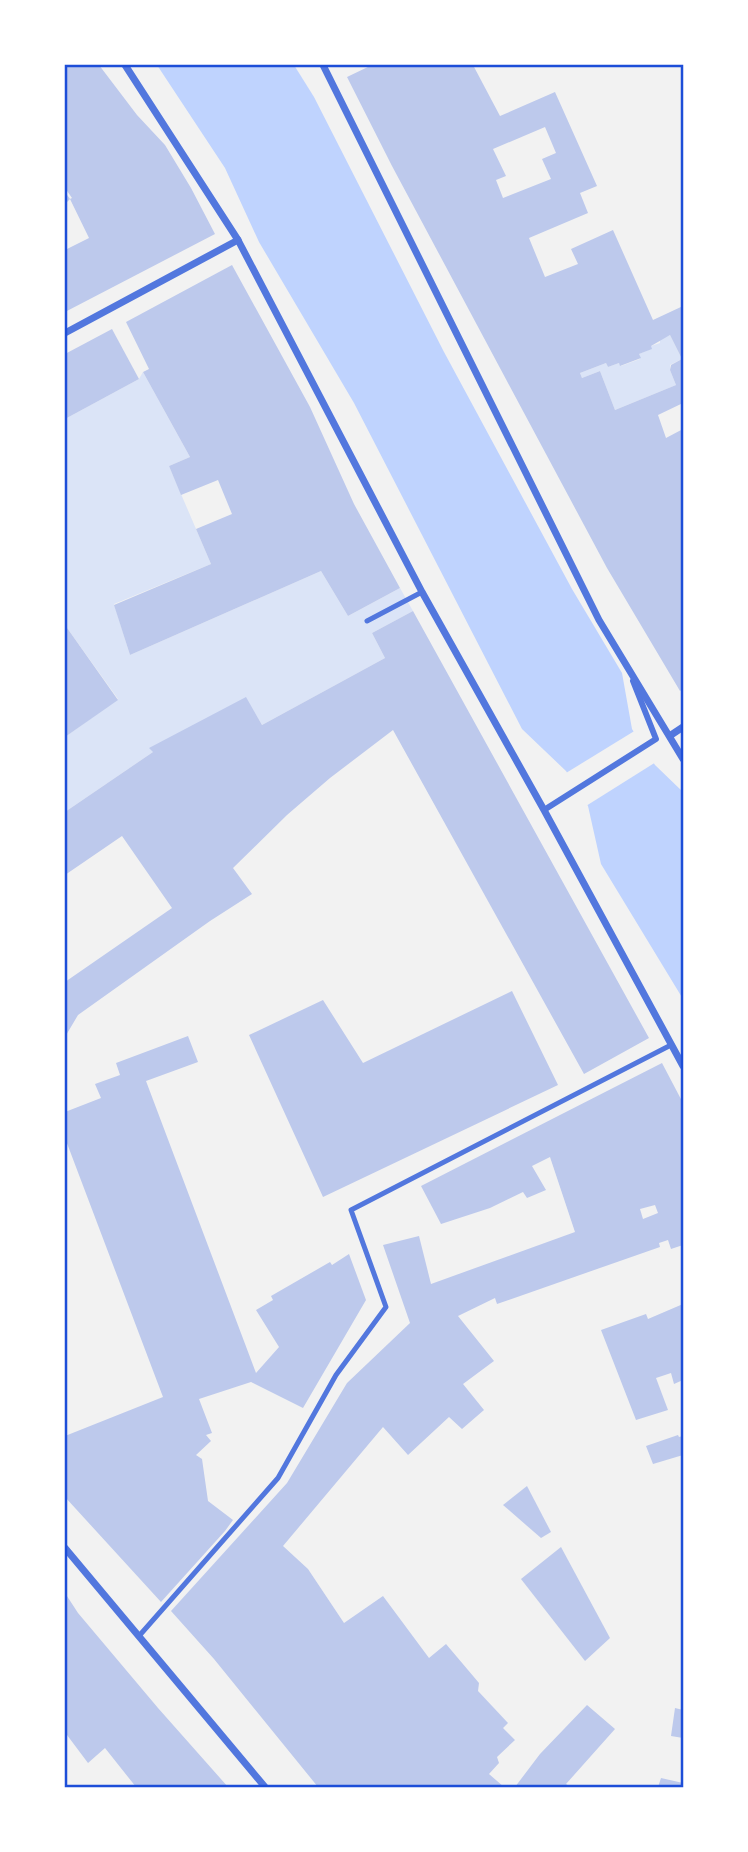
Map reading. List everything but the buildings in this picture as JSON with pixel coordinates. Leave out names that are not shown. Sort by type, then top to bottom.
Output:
[{"type":"street","points":[[125,65],[239,240],[422,592],[683,1066]]},
{"type":"street","points":[[323,65],[599,620],[671,735],[683,759]]},
{"type":"street","points":[[65,333],[239,240]]},
{"type":"street","points":[[544,810],[656,739],[625,662]]},
{"type":"street","points":[[671,735],[683,727]]},
{"type":"street","points":[[65,1548],[265,1787]]},
{"type":"lane","points":[[367,621],[422,592]]},
{"type":"lane","points":[[139,1636],[278,1478],[336,1375],[386,1307],[351,1210],[671,1045]]},
{"type":"shaded area","points":[[670,335],[682,359],[670,365],[676,385],[615,410],[600,371],[582,378],[580,373],[606,363],[608,367],[619,363],[621,366],[640,359],[639,354]]},
{"type":"shaded area","points":[[143,372],[190,457],[169,466],[211,564],[114,604],[130,655],[321,571],[348,616],[400,588],[413,611],[372,633],[385,658],[262,725],[246,698],[153,752],[65,812],[65,737],[118,699],[65,625],[65,419],[139,379]]},
{"type":"water","points":[[157,65],[294,65],[314,97],[444,352],[572,589],[622,673],[632,729],[655,765],[683,792],[683,999],[601,864],[588,806],[566,771],[522,729],[354,403],[259,242],[225,168]]},
{"type":"pier","points":[[636,730],[656,762],[586,806],[566,773]]}]
